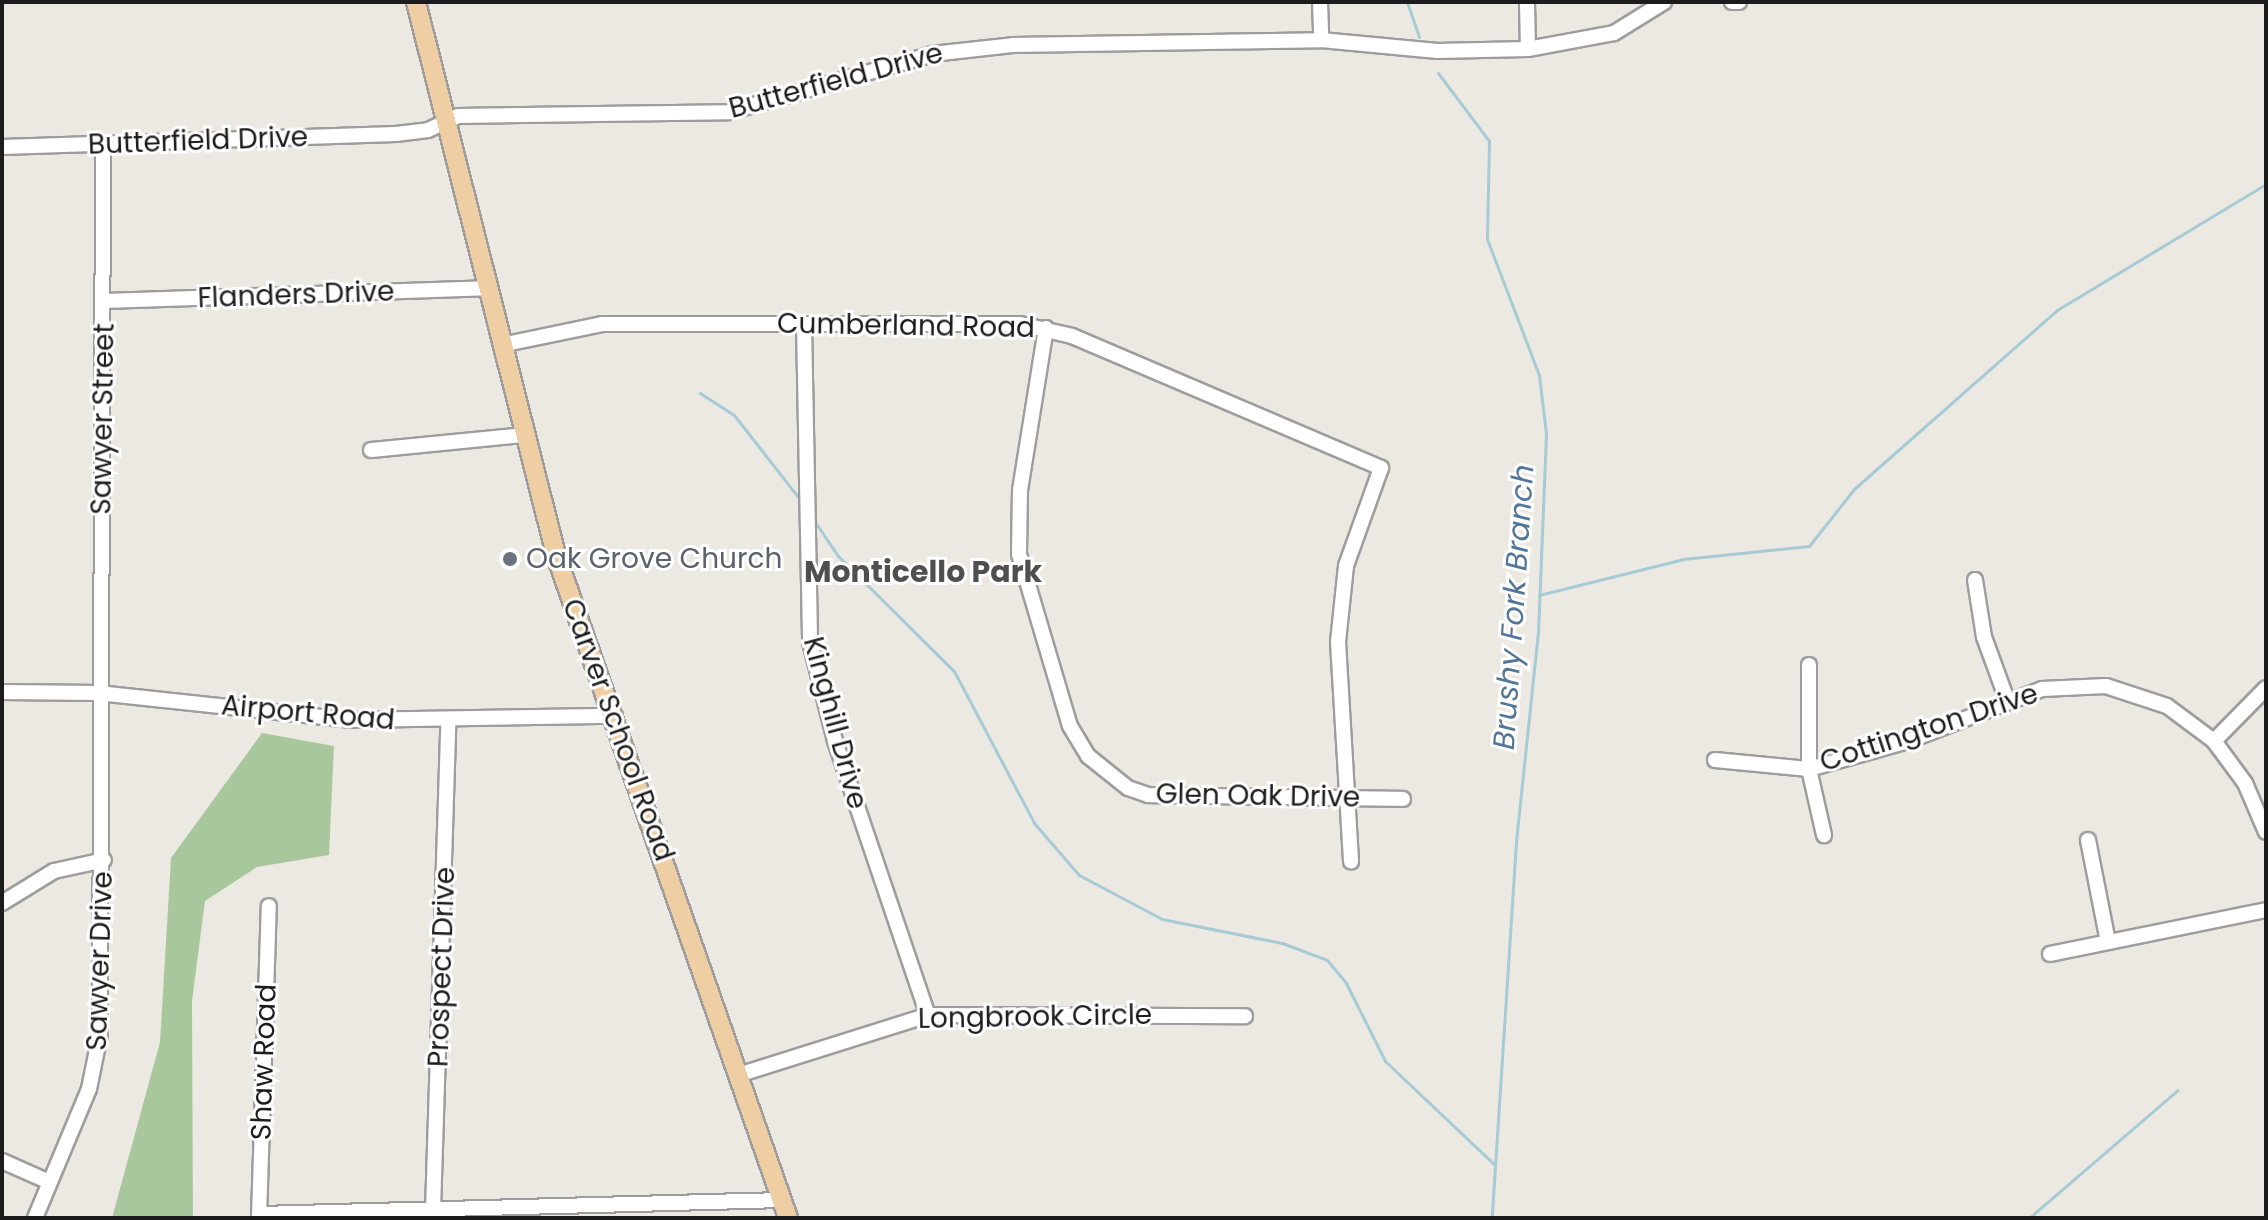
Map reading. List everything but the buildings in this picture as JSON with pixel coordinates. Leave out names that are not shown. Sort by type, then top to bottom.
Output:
[{"type":"main road","name":"Carver School Road","points":[[416,2],[523,435],[556,555],[615,716],[785,1209]]},
{"type":"street","points":[[1320,2],[1321,40]]},
{"type":"street","points":[[1527,2],[1528,49]]},
{"type":"street","name":"Butterfield Drive","points":[[2,147],[396,134],[428,130],[445,118],[729,112],[891,64],[971,48],[1321,40],[1437,51],[1528,49],[1599,38],[1664,2]]},
{"type":"street","points":[[1732,2],[1739,2]]},
{"type":"street","name":"Sawyer Street","points":[[98,693],[104,301],[103,145]]},
{"type":"street","name":"Flanders Drive","points":[[104,301],[487,288]]},
{"type":"street","name":"Cumberland Road","points":[[501,345],[602,324],[1046,328],[1381,468],[1356,526],[1342,600],[1338,663],[1350,799]]},
{"type":"street","name":"Kinghill Drive","points":[[804,324],[810,642],[835,741],[928,1015]]},
{"type":"street","name":"Glen Oak Drive","points":[[1046,328],[1020,490],[1019,554],[1078,741],[1106,773],[1148,795],[1403,799]]},
{"type":"street","points":[[371,450],[523,435]]},
{"type":"street","points":[[1975,580],[1984,637],[2007,700]]},
{"type":"street","points":[[1809,665],[1809,769],[1824,835]]},
{"type":"street","name":"Cottington Drive","points":[[1715,760],[1809,769],[1908,741],[2007,700],[2060,686],[2106,686],[2167,706],[2214,741],[2245,783],[2266,832]]},
{"type":"street","points":[[2214,741],[2266,688]]},
{"type":"street","name":"Airport Road","points":[[2,692],[98,693],[350,720],[448,722],[615,716]]},
{"type":"street","name":"Sawyer Drive","points":[[35,1218],[47,1181],[95,1067],[104,860],[98,693]]},
{"type":"street","name":"Prospect Drive","points":[[433,1211],[448,722]]},
{"type":"street","points":[[1350,799],[1351,862]]},
{"type":"street","points":[[2088,840],[2108,942]]},
{"type":"street","points":[[2,903],[54,871],[104,860]]},
{"type":"street","name":"Shaw Road","points":[[259,1216],[269,906]]},
{"type":"street","points":[[2050,954],[2266,910]]},
{"type":"street","name":"Longbrook Circle","points":[[738,1075],[928,1015],[1245,1016]]},
{"type":"street","points":[[2,1161],[47,1181]]},
{"type":"street","points":[[259,1216],[433,1211],[500,1214],[785,1209]]},
{"type":"green space","points":[[262,733],[334,746],[329,855],[257,867],[205,901],[192,1001],[193,1218],[112,1218],[160,1042],[171,858]]},
{"type":"waterway","name":"Brushy Fork Branch","points":[[1407,2],[1419,37]]},
{"type":"waterway","name":"Brushy Fork Branch","points":[[1438,73],[1489,141],[1487,239],[1539,375],[1546,434],[1538,632],[1516,842],[1492,1218]]},
{"type":"waterway","points":[[1539,595],[1683,559],[1809,546],[1854,489],[2057,310],[2266,184]]},
{"type":"waterway","points":[[700,393],[734,415],[802,502]]},
{"type":"waterway","points":[[815,522],[838,556],[954,671],[1034,823],[1079,875],[1162,919],[1282,943],[1327,960],[1346,983],[1385,1061],[1494,1164]]},
{"type":"waterway","points":[[2029,1218],[2178,1090]]},
{"type":"place","name":"Oak Grove Church","points":[[510,559]]},
{"type":"district","name":"Monticello Park","points":[[923,572]]}]
